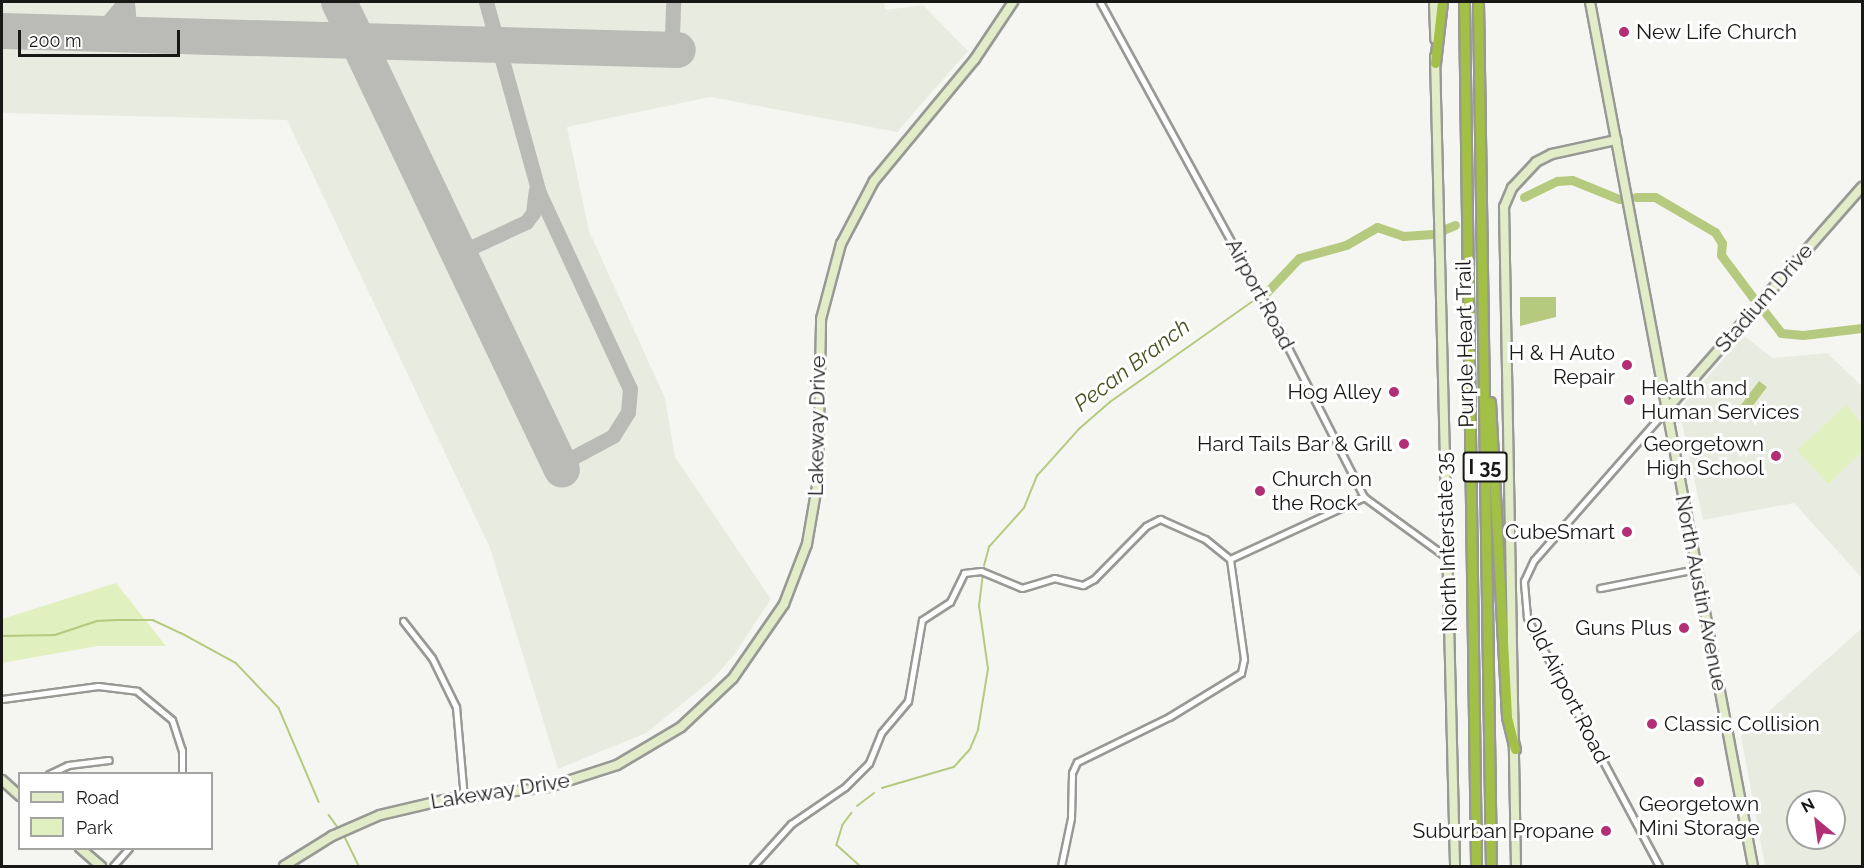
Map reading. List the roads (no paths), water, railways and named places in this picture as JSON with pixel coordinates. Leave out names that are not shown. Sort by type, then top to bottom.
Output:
[{"type":"highway","points":[[1435,63],[1442,2]]},
{"type":"highway","name":"Purple Heart Trail","points":[[1464,2],[1476,867]]},
{"type":"highway","name":"Purple Heart Trail","points":[[1478,2],[1491,867]]},
{"type":"highway","points":[[1484,343],[1489,369],[1507,717],[1515,749]]},
{"type":"main road","name":"Lakeway Drive","points":[[284,867],[332,836],[353,826],[416,805],[539,789],[586,777],[656,744],[702,710],[765,636],[797,574],[815,507],[821,319],[842,244],[874,181],[975,59],[1013,2]]},
{"type":"main road","name":"North Interstate 35","points":[[1434,2],[1441,405],[1449,559],[1455,867]]},
{"type":"main road","name":"North Austin Avenue","points":[[1590,2],[1753,867]]},
{"type":"main road","points":[[1516,867],[1502,227],[1504,207],[1512,188],[1536,162],[1552,154],[1616,140]]},
{"type":"main road","name":"Stadium Drive","points":[[1666,410],[1863,187]]},
{"type":"main road","points":[[2,780],[18,794]]},
{"type":"main road","points":[[81,850],[101,867]]},
{"type":"street","name":"Airport Road","points":[[1100,2],[1270,312],[1364,497],[1449,559]]},
{"type":"street","name":"Old Airport Road","points":[[1659,867],[1534,633],[1527,617],[1524,582],[1534,560],[1666,410]]},
{"type":"street","points":[[1230,559],[1364,497]]},
{"type":"street","points":[[753,867],[791,824],[845,787],[869,763],[881,733],[908,701],[924,617],[950,602],[961,575],[976,570],[1022,588],[1054,578],[1087,584],[1146,526],[1160,519],[1205,539],[1230,559],[1244,659],[1241,673],[1169,717],[1077,762],[1072,773],[1071,818],[1061,867]]},
{"type":"street","points":[[1600,588],[1696,569]]},
{"type":"street","points":[[403,621],[432,658],[456,707],[464,798]]},
{"type":"street","points":[[2,699],[98,686],[137,691],[172,720],[182,750],[182,772]]},
{"type":"street","points":[[53,772],[68,765],[109,760]]},
{"type":"street","points":[[113,867],[128,850]]},
{"type":"waterway","name":"Pecan Branch","points":[[1524,197],[1557,181],[1572,180],[1619,199]]},
{"type":"waterway","name":"Pecan Branch","points":[[1636,197],[1655,197],[1715,232],[1722,243],[1721,255],[1757,303]]},
{"type":"waterway","name":"Pecan Branch","points":[[1443,230],[1455,225]]},
{"type":"waterway","name":"Pecan Branch","points":[[1266,293],[1299,258],[1346,245],[1377,227],[1403,236],[1433,234]]},
{"type":"waterway","name":"Pecan Branch","points":[[984,566],[989,547],[1024,508],[1037,476],[1079,429],[1110,402],[1259,297]]},
{"type":"waterway","name":"Pecan Branch","points":[[1764,311],[1781,333],[1803,335],[1862,328]]},
{"type":"waterway","name":"Pecan Branch","points":[[882,788],[954,767],[970,749],[978,730],[988,669],[979,606],[983,575]]},
{"type":"waterway","name":"Pecan Branch","points":[[2,636],[55,635],[97,621],[116,620],[153,620],[181,633],[236,663],[279,708],[319,802]]},
{"type":"waterway","name":"Pecan Branch","points":[[857,806],[874,793]]},
{"type":"waterway","name":"Pecan Branch","points":[[852,813],[843,825],[837,845],[860,866]]},
{"type":"waterway","name":"Pecan Branch","points":[[329,815],[339,829]]},
{"type":"waterway","name":"Pecan Branch","points":[[344,835],[359,866]]},
{"type":"place","name":"New Life Church","points":[[1624,32]]},
{"type":"place","name":"H & H Auto Repair","points":[[1627,365]]},
{"type":"place","name":"Hog Alley","points":[[1394,392]]},
{"type":"place","name":"Health and Human Services","points":[[1629,400]]},
{"type":"place","name":"Hard Tails Bar & Grill","points":[[1404,444]]},
{"type":"place","name":"Georgetown High School","points":[[1776,456]]},
{"type":"place","name":"Church on the Rock","points":[[1260,491]]},
{"type":"place","name":"CubeSmart","points":[[1627,532]]},
{"type":"place","name":"Guns Plus","points":[[1684,628]]},
{"type":"place","name":"Classic Collision","points":[[1652,724]]},
{"type":"place","name":"Georgetown Mini Storage","points":[[1699,782]]},
{"type":"place","name":"Suburban Propane","points":[[1606,831]]}]
